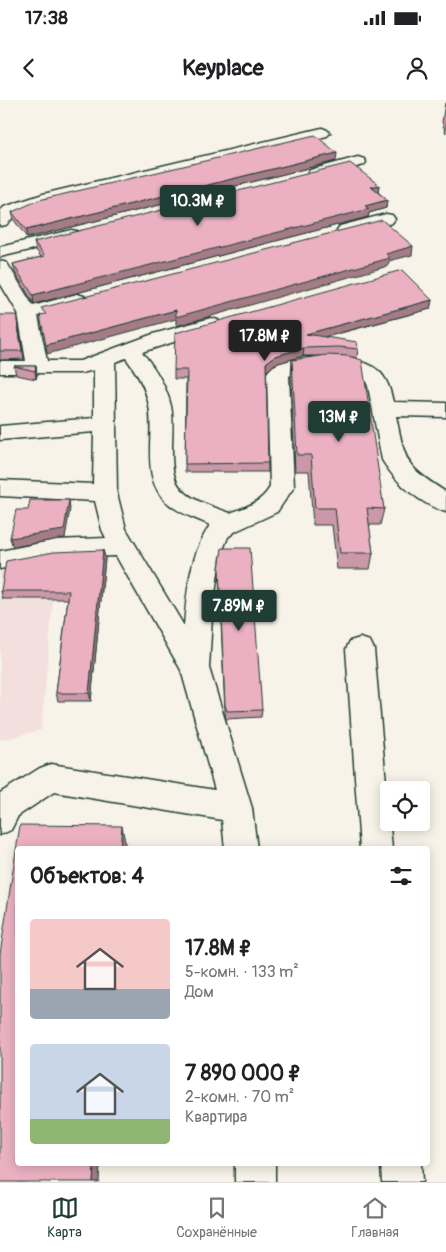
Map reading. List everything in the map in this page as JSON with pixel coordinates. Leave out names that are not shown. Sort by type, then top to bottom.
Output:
[{"type":"lane","points":[[0,221],[10,211],[50,198],[322,133]]},
{"type":"lane","points":[[300,177],[358,162]]},
{"type":"lane","points":[[329,234],[386,219]]},
{"type":"lane","points":[[0,252],[87,230]]},
{"type":"lane","points":[[0,267],[28,313],[38,368]]},
{"type":"lane","points":[[28,313],[94,296]]},
{"type":"lane","points":[[0,367],[82,367],[160,338],[226,320]]},
{"type":"lane","points":[[130,350],[152,378],[161,409],[161,454],[165,480],[176,498],[229,523]]},
{"type":"lane","points":[[105,359],[105,493],[114,530],[196,668],[236,808],[241,846]]},
{"type":"lane","points":[[196,668],[208,549],[218,532],[229,523],[254,516],[272,504],[282,485],[278,373],[293,365],[348,364],[370,372],[380,386],[394,460],[410,480],[446,503]]},
{"type":"lane","points":[[384,409],[446,410]]},
{"type":"lane","points":[[0,433],[106,424]]},
{"type":"lane","points":[[0,488],[105,493]]},
{"type":"lane","points":[[0,560],[56,549],[124,546]]},
{"type":"lane","points":[[360,649],[376,846]]},
{"type":"lane","points":[[0,820],[7,806],[18,797],[51,778],[236,808]]},
{"type":"lane","points":[[255,1166],[255,1182]]},
{"type":"lane","points":[[401,1166],[402,1182]]},
{"type":"shaded area","points":[[56,570],[41,730],[0,740],[0,571]]},
{"type":"building","points":[[315,135],[337,153],[26,230],[12,212],[39,200]]},
{"type":"building","points":[[350,163],[379,185],[371,187],[387,200],[365,206],[369,209],[33,295],[13,264],[45,256],[34,242]]},
{"type":"building","points":[[382,220],[413,246],[386,254],[390,258],[176,317],[176,310],[46,345],[40,315],[46,314],[41,308]]},
{"type":"building","points":[[402,270],[432,300],[306,334],[357,342],[358,349],[339,347],[304,348],[275,356],[266,363],[268,463],[185,464],[187,370],[174,370],[175,333]]},
{"type":"building","points":[[0,315],[16,315],[22,351],[0,351]]},
{"type":"building","points":[[327,355],[348,356],[362,360],[384,509],[367,508],[373,553],[340,553],[335,508],[315,508],[311,455],[297,455],[292,360]]},
{"type":"building","points":[[14,366],[36,366],[35,371]]},
{"type":"building","points":[[30,500],[69,500],[64,530],[10,538],[16,510],[28,510]]},
{"type":"building","points":[[222,548],[250,548],[262,710],[227,711],[225,705],[219,569]]},
{"type":"building","points":[[103,550],[89,693],[56,693],[69,591],[1,591],[6,561],[54,552]]},
{"type":"building","points":[[20,825],[122,826],[120,846],[17,846]]},
{"type":"building","points":[[15,857],[15,1166],[94,1166],[93,1182],[0,1182],[0,954]]}]
